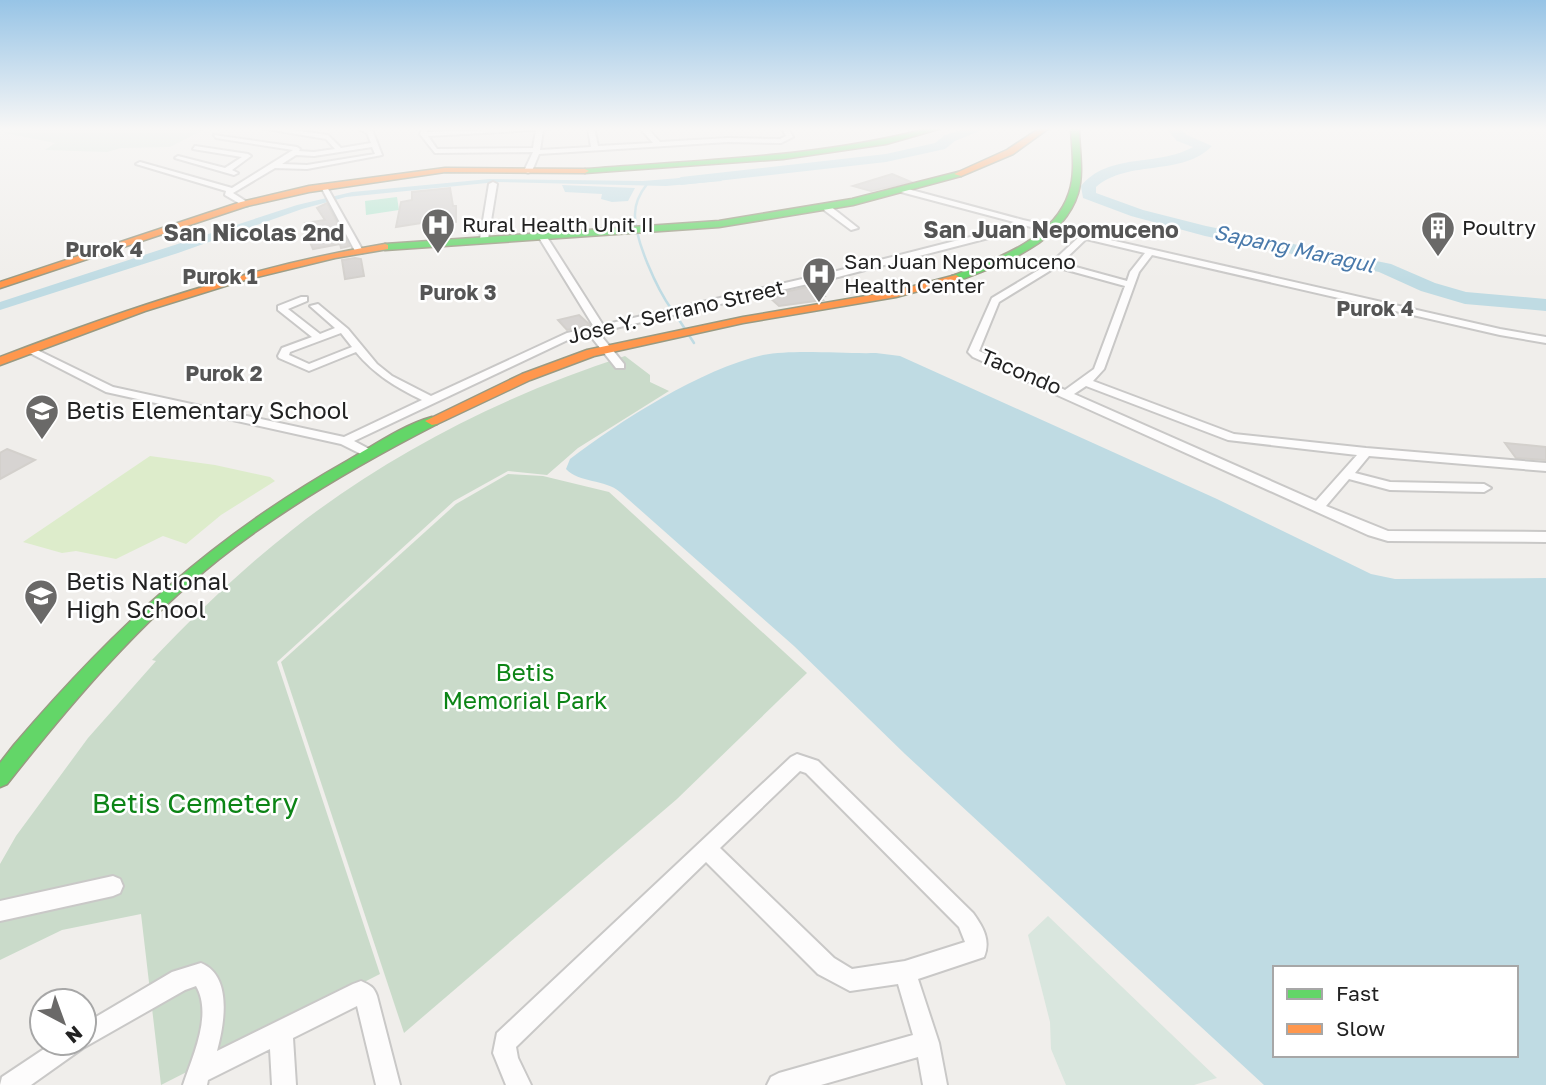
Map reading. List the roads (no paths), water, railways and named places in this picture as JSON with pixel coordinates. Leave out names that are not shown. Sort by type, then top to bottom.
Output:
[{"type":"street","points":[[192,179],[232,190]]},
{"type":"street","points":[[244,204],[228,193],[254,179]]},
{"type":"street","points":[[0,285],[244,204],[328,194],[403,179]]},
{"type":"street","points":[[0,361],[230,279],[359,251],[484,239],[646,231],[781,216],[827,208],[941,179]]},
{"type":"street","points":[[0,778],[89,673],[157,606],[216,554],[367,453],[498,390],[605,349],[717,324],[855,302],[945,282],[1000,260],[1049,227],[1063,212],[1074,194],[1074,179]]},
{"type":"street","points":[[484,239],[493,184]]},
{"type":"street","points":[[904,190],[1021,222],[1437,318],[1546,340]]},
{"type":"street","points":[[328,194],[359,251]]},
{"type":"street","points":[[827,208],[854,228]]},
{"type":"street","name":"Jose Y. Serrano Street","points":[[345,441],[555,341],[595,328],[838,274],[1001,232],[1021,222]]},
{"type":"street","points":[[542,236],[605,349],[620,366]]},
{"type":"street","name":"Tacondo","points":[[1085,236],[1055,264],[999,296],[973,352],[1065,395],[1095,375],[1135,272],[1150,252]]},
{"type":"street","points":[[1055,264],[1130,285]]},
{"type":"street","points":[[304,299],[281,309],[318,337]]},
{"type":"street","points":[[315,306],[388,378],[430,400]]},
{"type":"street","points":[[340,330],[286,350],[283,356],[309,368],[358,348]]},
{"type":"street","points":[[29,350],[89,382],[122,394],[345,441],[367,453]]},
{"type":"street","points":[[1086,382],[1232,437],[1366,452],[1546,467]]},
{"type":"street","points":[[1065,395],[1388,536],[1546,537]]},
{"type":"street","points":[[1319,506],[1349,475],[1366,452]]},
{"type":"street","points":[[1349,475],[1390,486],[1484,488]]},
{"type":"street","points":[[519,1085],[505,1058],[505,1041],[797,762],[812,767],[966,920],[975,934],[976,948],[905,972],[850,981],[826,966],[707,849]]},
{"type":"street","points":[[0,911],[113,886]]},
{"type":"street","points":[[905,972],[927,1043],[935,1085]]},
{"type":"street","points":[[98,1029],[180,980],[201,974],[210,984],[214,1012],[196,1079]]},
{"type":"street","points":[[196,1079],[361,992],[366,996],[388,1085]]},
{"type":"street","points":[[281,1032],[284,1085]]},
{"type":"street","points":[[779,1085],[927,1043]]},
{"type":"street","points":[[10,1085],[53,1057]]},
{"type":"water","points":[[489,179],[643,181],[720,179],[722,181],[666,186],[497,182],[346,197],[302,209],[178,253],[0,310],[0,302],[297,205],[352,192]]},
{"type":"water","points":[[562,185],[635,188],[628,201],[612,202],[601,199],[602,194],[565,192]]},
{"type":"water","points":[[804,352],[900,356],[1217,499],[1371,574],[1395,579],[1546,578],[1546,1085],[1264,1085],[905,754],[794,646],[620,492],[607,485],[578,477],[566,469],[570,459],[613,429],[688,384],[739,362],[763,355]]},
{"type":"waterway","points":[[681,181],[702,179]]},
{"type":"waterway","name":"Sapang Maragul","points":[[1097,179],[1088,186],[1088,195],[1137,213],[1205,231],[1385,268],[1428,287],[1465,298],[1546,305]]},
{"type":"waterway","points":[[647,184],[640,194],[635,210],[638,237],[660,290],[672,310]]},
{"type":"waterway","points":[[674,312],[694,343]]},
{"type":"place","name":"Rural Health Unit II","points":[[438,255]]},
{"type":"place","name":"Poultry","points":[[1438,258]]},
{"type":"place","name":"San Juan Nepomuceno Health Center","points":[[819,304]]},
{"type":"place","name":"Betis Elementary School","points":[[42,441]]},
{"type":"place","name":"Betis National High School","points":[[41,626]]},
{"type":"district","name":"San Juan Nepomuceno","points":[[1051,230]]},
{"type":"district","name":"San Nicolas 2nd","points":[[254,233]]},
{"type":"district","name":"Purok 4","points":[[104,250]]},
{"type":"district","name":"Purok 1","points":[[220,277]]},
{"type":"district","name":"Purok 3","points":[[458,293]]},
{"type":"district","name":"Purok 4","points":[[1375,309]]},
{"type":"district","name":"Purok 2","points":[[224,374]]},
{"type":"park label","name":"Betis Memorial Park","points":[[525,687]]},
{"type":"park label","name":"Betis Cemetery","points":[[195,803]]}]
